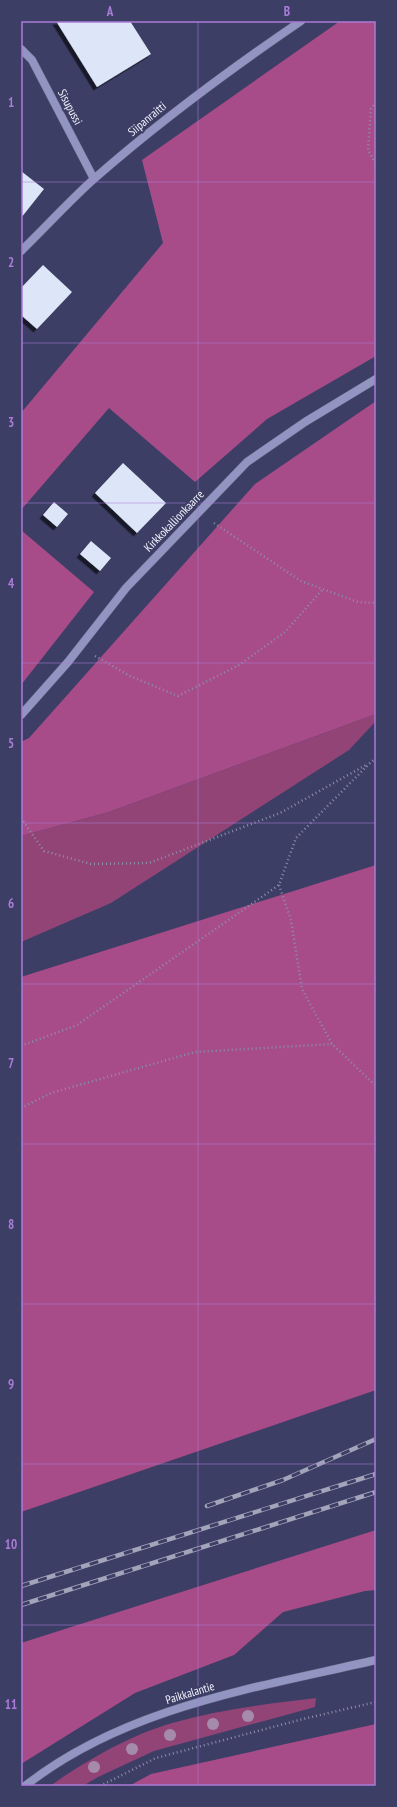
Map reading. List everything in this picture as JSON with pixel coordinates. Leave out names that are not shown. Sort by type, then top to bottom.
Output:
[{"type":"street","name":"Siipanraitti","points":[[21,251],[94,179],[179,108],[253,53],[301,21]]},
{"type":"street","name":"Sisupussi","points":[[21,48],[32,60],[94,179]]},
{"type":"street","name":"Kirkkokallionkaarre","points":[[21,715],[79,647],[126,588],[247,462],[305,422],[376,379]]},
{"type":"street","name":"Paikkalantie","points":[[25,1786],[39,1775],[81,1749],[134,1724],[188,1704],[376,1660]]},
{"type":"path","points":[[376,102],[371,109],[368,150],[376,164]]},
{"type":"path","points":[[198,513],[301,581],[358,602],[376,603]]},
{"type":"path","points":[[79,647],[130,676],[178,696],[239,665],[285,632],[323,589]]},
{"type":"path","points":[[21,818],[44,851],[91,864],[149,863],[280,813],[376,759]]},
{"type":"path","points":[[21,1046],[77,1025],[279,885],[296,838],[371,762]]},
{"type":"path","points":[[279,885],[291,920],[302,989],[332,1044],[376,1086]]},
{"type":"path","points":[[21,1108],[51,1093],[195,1052],[332,1044]]},
{"type":"path","points":[[100,1786],[156,1758],[303,1719],[376,1702]]},
{"type":"shaded area","points":[[340,21],[376,21],[376,356],[267,419],[195,482],[109,408],[21,510],[21,413],[163,243],[142,160]]},
{"type":"shaded area","points":[[376,401],[376,714],[109,812],[21,836],[21,742],[29,738],[255,484]]},
{"type":"shaded area","points":[[21,530],[94,592],[21,685]]},
{"type":"shaded area","points":[[376,714],[376,721],[349,750],[111,903],[21,942],[21,836],[109,812]]},
{"type":"shaded area","points":[[376,865],[376,1390],[21,1512],[21,977]]},
{"type":"shaded area","points":[[376,1530],[376,1590],[365,1591],[283,1612],[234,1655],[135,1693],[21,1764],[21,1643]]},
{"type":"shaded area","points":[[316,1698],[315,1707],[154,1751],[98,1777],[83,1786],[50,1786],[107,1750],[138,1735],[169,1724],[223,1711]]},
{"type":"shaded area","points":[[376,1724],[376,1786],[129,1786],[151,1774]]},
{"type":"building","points":[[56,21],[130,21],[151,54],[97,87]]},
{"type":"building","points":[[21,171],[44,189],[21,218]]},
{"type":"building","points":[[43,265],[72,292],[37,329],[21,315],[21,288]]},
{"type":"building","points":[[123,463],[166,503],[137,533],[95,493]]},
{"type":"building","points":[[54,502],[68,514],[57,527],[43,515]]},
{"type":"building","points":[[91,541],[111,558],[100,571],[80,554]]},
{"type":"railway","points":[[207,1506],[283,1480],[376,1439]]},
{"type":"railway","points":[[21,1586],[376,1474]]},
{"type":"railway","points":[[21,1605],[376,1492]]}]
